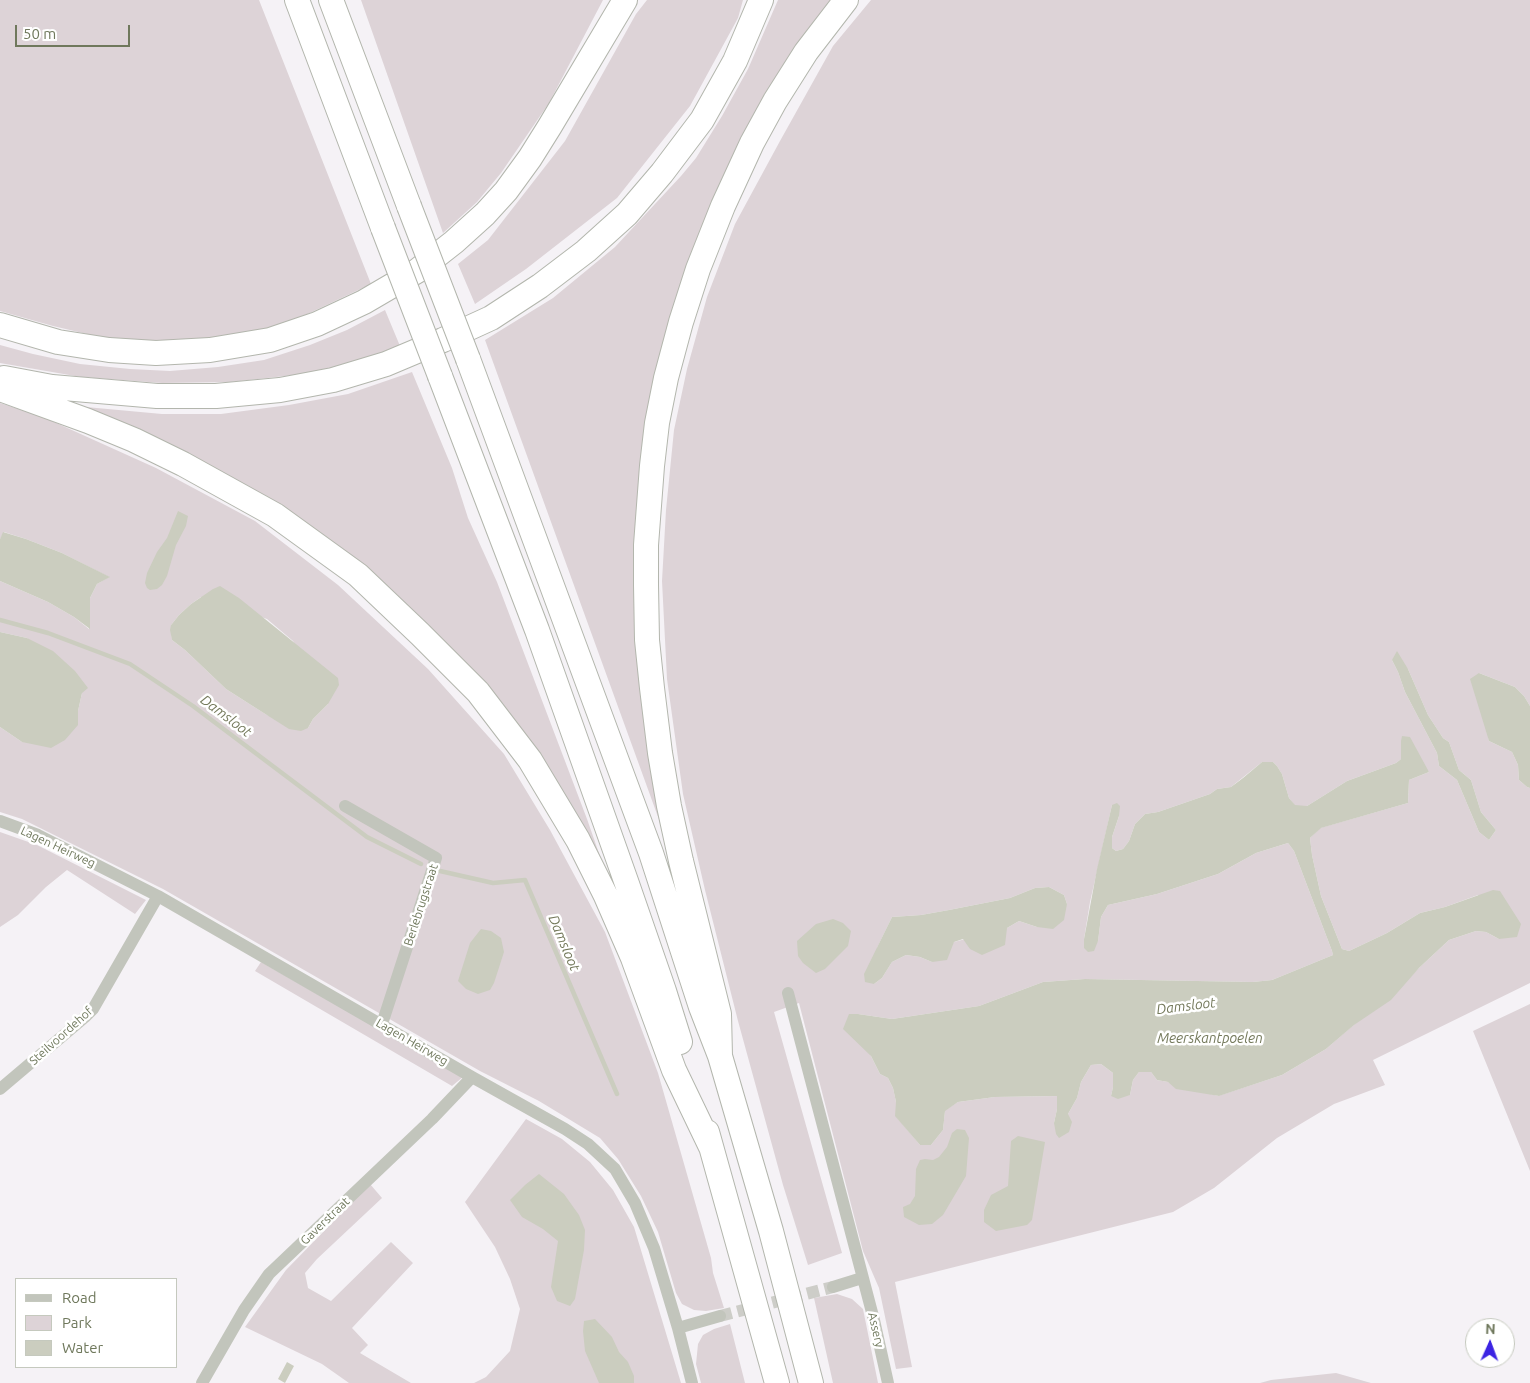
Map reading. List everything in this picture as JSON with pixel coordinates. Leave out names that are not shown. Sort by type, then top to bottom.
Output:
[{"type":"highway","points":[[297,0],[537,630],[626,880],[664,990],[711,1147],[777,1383]]},
{"type":"highway","points":[[330,0],[468,359],[651,854],[701,1007],[720,1056],[771,1230],[811,1383]]},
{"type":"highway","points":[[0,325],[58,342],[109,350],[156,353],[210,350],[270,340],[317,324],[364,302],[417,271],[447,248],[506,191],[550,126],[625,0]]},
{"type":"highway","points":[[0,377],[52,387],[156,396],[216,396],[280,390],[333,380],[386,364],[491,318],[540,286],[586,251],[627,214],[662,173],[706,111],[735,61],[761,0]]},
{"type":"highway","points":[[720,1056],[719,1014],[671,816],[660,753],[652,688],[648,640],[646,544],[657,423],[680,322],[698,269],[723,206],[752,143],[775,101],[806,52],[846,0]]},
{"type":"highway","points":[[0,389],[134,440],[183,464],[275,515],[358,576],[478,692],[530,760],[582,848],[606,896],[633,958],[674,1070],[711,1147]]},
{"type":"street","name":"Berlebrugstraat","points":[[345,806],[436,858],[382,1024]]},
{"type":"street","name":"Lagen Heirweg","points":[[0,821],[38,835],[158,896],[472,1077],[566,1128],[602,1155],[615,1169],[635,1203],[654,1248],[692,1383]]},
{"type":"street","name":"Steilvoordehof","points":[[0,1089],[93,1009],[158,896]]},
{"type":"street","name":"Assery","points":[[788,993],[874,1320],[888,1383]]},
{"type":"street","name":"Gaverstraat","points":[[202,1383],[244,1310],[269,1274],[432,1119],[472,1077]]},
{"type":"street","points":[[833,1286],[862,1278]]},
{"type":"street","points":[[678,1328],[720,1316]]},
{"type":"green space","points":[[0,0],[259,0],[371,284],[297,319],[257,331],[211,339],[160,342],[108,339],[0,311]]},
{"type":"green space","points":[[361,0],[603,0],[549,103],[501,173],[477,202],[443,233]]},
{"type":"green space","points":[[647,0],[743,0],[738,18],[690,106],[617,198],[526,269],[475,304],[458,264],[488,240],[565,141],[636,14]]},
{"type":"green space","points":[[778,0],[836,0],[724,182],[638,500],[670,850],[485,340],[553,298],[615,247],[681,176],[696,158],[748,69]]},
{"type":"green space","points":[[871,0],[1530,0],[1530,706],[1515,687],[1479,673],[1489,741],[1512,752],[1518,765],[1519,780],[1530,788],[1530,983],[1373,1060],[1385,1085],[1334,1104],[1277,1138],[1214,1188],[1173,1212],[895,1282],[912,1367],[896,1369],[879,1288],[863,1251],[799,1003],[774,1012],[842,1253],[808,1265],[783,1185],[738,1021],[683,794],[667,679],[662,581],[666,510],[674,430],[687,369],[707,297],[735,224],[833,46]],"holes":[[[1392,660],[1408,669],[1428,715],[1443,738],[1449,742],[1459,770],[1471,780],[1481,812],[1496,830],[1489,840],[1479,832],[1457,780],[1439,766],[1437,753],[1405,692]],[[1401,741],[1429,772],[1409,780],[1408,803],[1320,828],[1310,838],[1321,896],[1342,949],[1349,951],[1387,933],[1420,913],[1445,907],[1478,895],[1499,939],[1486,932],[1476,931],[1449,940],[1326,1049],[1282,1075],[1218,1096],[1157,1080],[1151,1072],[1139,1072],[1133,1080],[1130,1095],[1111,1096],[1113,1073],[1101,1064],[1091,1065],[1081,1082],[1077,1098],[1068,1114],[1054,1123],[1058,1096],[995,1097],[958,1102],[945,1110],[943,1130],[931,1145],[920,1145],[896,1116],[893,1088],[888,1078],[880,1074],[871,1056],[858,1014],[892,1019],[979,1006],[1043,982],[1085,979],[1253,982],[1272,980],[1333,955],[1294,851],[1288,843],[1256,853],[1218,874],[1157,894],[1108,905],[1101,917],[1098,941],[1084,948],[1090,902],[1112,805],[1119,816],[1112,837],[1112,848],[1116,851],[1123,849],[1129,841],[1135,824],[1145,814],[1158,812],[1210,794],[1217,789],[1231,787],[1262,762],[1273,762],[1277,766],[1282,774],[1289,798],[1295,806],[1307,806],[1347,781],[1396,763],[1401,759]],[[1049,887],[1064,895],[1067,904],[1037,927],[1019,921],[1007,928],[954,942],[932,962],[920,957],[906,955],[892,962],[882,978],[874,984],[877,948],[892,917],[921,915],[1010,898],[1035,888]]]},
{"type":"green space","points":[[385,310],[400,346],[349,364],[303,374],[231,382],[162,383],[81,377],[0,363],[0,345],[80,364],[170,371],[218,367],[264,360],[310,345],[347,330]]},
{"type":"green space","points":[[412,372],[452,468],[468,518],[497,582],[587,819],[610,885],[396,596],[75,406],[162,414],[221,414],[289,405],[348,394]]},
{"type":"green space","points":[[0,403],[43,417],[156,468],[255,521],[338,585],[428,669],[504,754],[550,830],[605,932],[658,1073],[724,1308],[706,1311],[694,1310],[682,1304],[676,1293],[658,1232],[641,1196],[618,1159],[600,1138],[539,1101],[480,1071],[163,889],[22,819],[0,812],[0,727],[22,742],[78,711],[82,693],[27,638],[0,632],[0,581],[48,602],[74,617],[89,629],[90,598],[97,584],[109,577],[62,553],[26,539],[4,532],[0,539]],"holes":[[[201,597],[267,619],[293,641],[328,704],[313,719],[308,728],[267,715],[226,689],[172,640],[171,625],[179,615]]]},
{"type":"green space","points":[[0,832],[37,845],[146,900],[135,914],[67,870],[46,887],[18,915],[0,927]]},
{"type":"green space","points":[[261,962],[463,1077],[452,1086],[255,971]]},
{"type":"green space","points":[[1530,1004],[1530,1171],[1473,1031]]},
{"type":"green space","points":[[526,1119],[562,1139],[590,1162],[613,1190],[634,1227],[681,1383],[474,1383],[486,1377],[510,1351],[520,1309],[510,1279],[495,1247],[465,1202]]},
{"type":"green space","points":[[370,1184],[382,1198],[317,1259],[305,1273],[308,1288],[331,1301],[391,1242],[413,1263],[352,1328],[368,1345],[360,1353],[411,1383],[349,1383],[322,1364],[245,1327],[286,1270]]},
{"type":"green space","points":[[837,1294],[852,1299],[863,1309],[878,1383],[833,1383],[814,1298]]},
{"type":"green space","points":[[730,1324],[745,1383],[701,1383],[696,1364],[698,1344],[703,1335]]},
{"type":"green space","points":[[1336,1373],[1371,1383],[1260,1383],[1271,1380]]},
{"type":"water","points":[[178,511],[188,516],[186,526],[176,545],[167,576],[162,585],[157,589],[150,590],[145,583],[147,573],[157,552],[167,538]]},
{"type":"water","points":[[3,532],[62,553],[110,577],[97,584],[90,598],[90,629],[48,602],[0,581],[0,539]]},
{"type":"water","points":[[220,586],[239,598],[338,678],[339,685],[328,704],[313,719],[308,728],[301,731],[289,729],[226,689],[172,640],[171,625],[179,615],[191,604]]},
{"type":"water","points":[[0,632],[27,638],[53,651],[75,671],[88,688],[82,693],[78,711],[78,725],[65,740],[51,748],[22,742],[0,727]]},
{"type":"water","points":[[1397,651],[1408,669],[1428,715],[1443,738],[1449,742],[1459,770],[1471,780],[1481,812],[1496,830],[1489,840],[1479,832],[1457,780],[1439,766],[1437,753],[1405,692],[1392,660]]},
{"type":"water","points":[[1479,673],[1515,687],[1530,706],[1530,788],[1519,780],[1518,765],[1512,752],[1489,741],[1470,679]]},
{"type":"water","name":"Meerskantpoelen","points":[[1402,736],[1410,737],[1429,772],[1409,780],[1408,803],[1321,828],[1310,838],[1321,896],[1342,949],[1349,951],[1387,933],[1420,913],[1445,907],[1493,890],[1500,891],[1521,924],[1517,937],[1499,939],[1486,932],[1476,931],[1449,940],[1419,968],[1391,1000],[1354,1025],[1326,1049],[1282,1075],[1219,1096],[1176,1089],[1168,1082],[1157,1080],[1151,1072],[1139,1072],[1133,1080],[1130,1095],[1118,1099],[1111,1096],[1113,1073],[1101,1064],[1091,1065],[1081,1082],[1077,1098],[1068,1114],[1072,1122],[1069,1132],[1059,1138],[1056,1134],[1054,1123],[1057,1096],[995,1097],[958,1102],[945,1111],[943,1130],[931,1145],[920,1145],[895,1116],[896,1102],[893,1088],[888,1078],[880,1074],[871,1056],[843,1029],[849,1014],[892,1019],[979,1006],[1043,982],[1085,979],[1253,982],[1272,980],[1333,955],[1294,851],[1288,843],[1256,853],[1218,874],[1157,894],[1108,905],[1101,917],[1098,941],[1094,951],[1088,952],[1084,948],[1084,939],[1097,869],[1112,805],[1117,803],[1120,806],[1119,816],[1112,837],[1112,848],[1116,851],[1123,849],[1129,841],[1135,824],[1145,814],[1158,812],[1210,794],[1217,789],[1231,787],[1262,762],[1273,762],[1282,774],[1289,798],[1295,805],[1307,806],[1347,781],[1396,763],[1401,759]]},
{"type":"water","points":[[1049,887],[1064,895],[1067,904],[1064,920],[1053,929],[1037,927],[1019,921],[1007,928],[1005,945],[982,955],[970,949],[963,939],[954,942],[947,960],[932,962],[920,957],[906,955],[892,962],[882,978],[874,984],[865,982],[864,974],[892,917],[921,915],[949,910],[1010,898],[1035,888]]},
{"type":"water","points":[[833,919],[843,923],[851,931],[848,946],[825,969],[816,973],[803,963],[798,956],[797,941],[816,924]]},
{"type":"water","points":[[481,929],[491,931],[501,938],[504,952],[490,990],[478,994],[466,989],[458,981],[470,943]]},
{"type":"water","points":[[957,1129],[965,1130],[969,1138],[966,1176],[943,1215],[932,1224],[919,1225],[904,1217],[903,1207],[910,1204],[915,1196],[916,1169],[920,1160],[933,1160],[939,1157],[947,1147],[952,1133]]},
{"type":"water","points":[[1018,1136],[1045,1142],[1032,1220],[1027,1225],[996,1231],[984,1222],[984,1210],[991,1195],[1008,1186],[1011,1141]]},
{"type":"water","points":[[539,1174],[564,1194],[579,1215],[585,1230],[584,1250],[575,1299],[570,1306],[557,1301],[551,1287],[558,1241],[543,1229],[522,1217],[510,1200]]},
{"type":"water","points":[[595,1319],[612,1337],[619,1352],[628,1362],[634,1376],[634,1383],[599,1383],[585,1351],[583,1331],[584,1321]]},
{"type":"water","points":[[287,1362],[294,1366],[285,1383],[278,1379]]},
{"type":"waterway","name":"Damsloot","points":[[0,620],[48,633],[130,664],[193,706],[367,837],[421,864]]},
{"type":"waterway","name":"Damsloot","points":[[440,871],[493,883],[525,880],[617,1094]]},
{"type":"tunnel","points":[[720,1316],[833,1287]]}]
